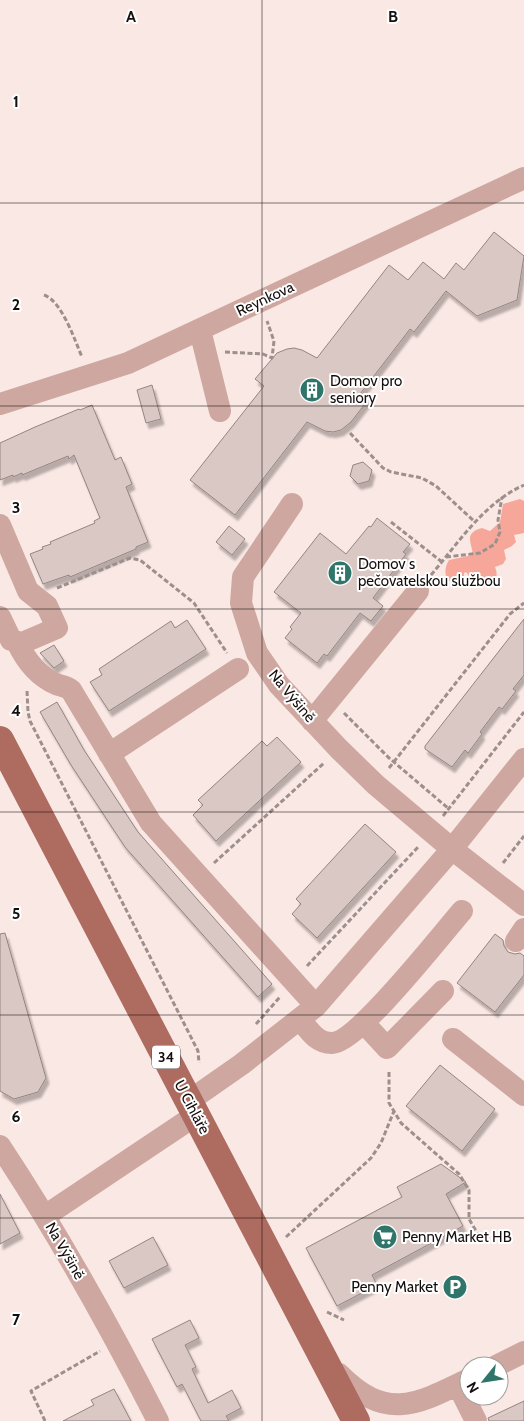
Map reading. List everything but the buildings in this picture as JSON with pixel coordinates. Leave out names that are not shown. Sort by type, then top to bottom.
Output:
[{"type":"main road","name":"U Cihláře","points":[[0,740],[356,1421]]},
{"type":"street","name":"Reynkova","points":[[0,404],[202,340],[524,178]]},
{"type":"street","points":[[202,340],[220,411]]},
{"type":"street","name":"Na Výšině","points":[[292,504],[243,577],[242,603],[257,653],[279,685],[376,785],[431,832],[524,905]]},
{"type":"street","points":[[0,525],[28,591],[47,606],[57,628],[22,642],[17,642],[11,640],[0,617]]},
{"type":"street","points":[[312,721],[418,591]]},
{"type":"street","points":[[17,642],[28,662],[44,675],[71,690],[151,823],[293,981],[308,1012],[316,1038],[332,1043],[350,1036],[364,1024],[462,911]]},
{"type":"street","points":[[110,754],[238,670]]},
{"type":"street","name":"Na Výšině","points":[[158,1421],[118,1341],[44,1216],[192,1108],[242,1064],[308,1012],[452,849],[524,760]]},
{"type":"street","points":[[364,1024],[387,1048],[443,991]]},
{"type":"street","points":[[453,1039],[524,1094]]},
{"type":"street","points":[[0,1146],[44,1216]]},
{"type":"street","points":[[318,1348],[351,1390],[364,1401],[406,1415],[459,1384]]},
{"type":"street","points":[[509,1360],[524,1352]]},
{"type":"street","points":[[471,1406],[476,1421]]},
{"type":"path","points":[[44,295],[49,297],[62,313],[90,375]]},
{"type":"path","points":[[202,340],[264,354],[272,358],[274,341],[270,328]]},
{"type":"path","points":[[350,433],[383,468],[391,472],[422,478],[436,486],[475,522]]},
{"type":"path","points":[[418,591],[475,522],[495,502],[524,485]]},
{"type":"path","points":[[446,557],[480,553],[496,544],[500,532],[498,520],[502,497]]},
{"type":"path","points":[[391,522],[442,562]]},
{"type":"path","points":[[376,785],[510,614],[524,603]]},
{"type":"path","points":[[44,675],[32,674],[27,688],[30,722],[198,1051],[200,1063]]},
{"type":"path","points":[[330,698],[369,739],[449,809]]},
{"type":"path","points":[[252,1029],[293,981],[431,832],[524,712]]},
{"type":"path","points":[[199,877],[339,748]]},
{"type":"path","points":[[490,879],[524,836]]},
{"type":"path","points":[[194,1059],[205,1064]]},
{"type":"path","points":[[389,1072],[389,1103],[401,1123],[459,1174],[469,1190],[469,1219],[479,1236]]},
{"type":"path","points":[[290,1245],[285,1237],[356,1173],[378,1150],[394,1111]]},
{"type":"path","points":[[326,1311],[344,1320]]},
{"type":"path","points":[[45,1421],[31,1391],[118,1341]]},
{"type":"shaded area","points":[[520,499],[524,501],[524,533],[514,535],[516,542],[504,550],[506,559],[503,564],[495,567],[497,573],[494,582],[487,587],[482,587],[472,581],[466,572],[459,581],[450,581],[445,571],[446,565],[449,560],[473,555],[470,539],[472,533],[482,528],[490,531],[500,522],[503,504]]},
{"type":"place","name":"Domov pro seniory","points":[[312,390]]},
{"type":"place","name":"Domov s pečovatelskou službou","points":[[340,573]]},
{"type":"place","name":"Penny Market HB","points":[[385,1237]]},
{"type":"place","name":"Penny Market","points":[[455,1287]]}]
